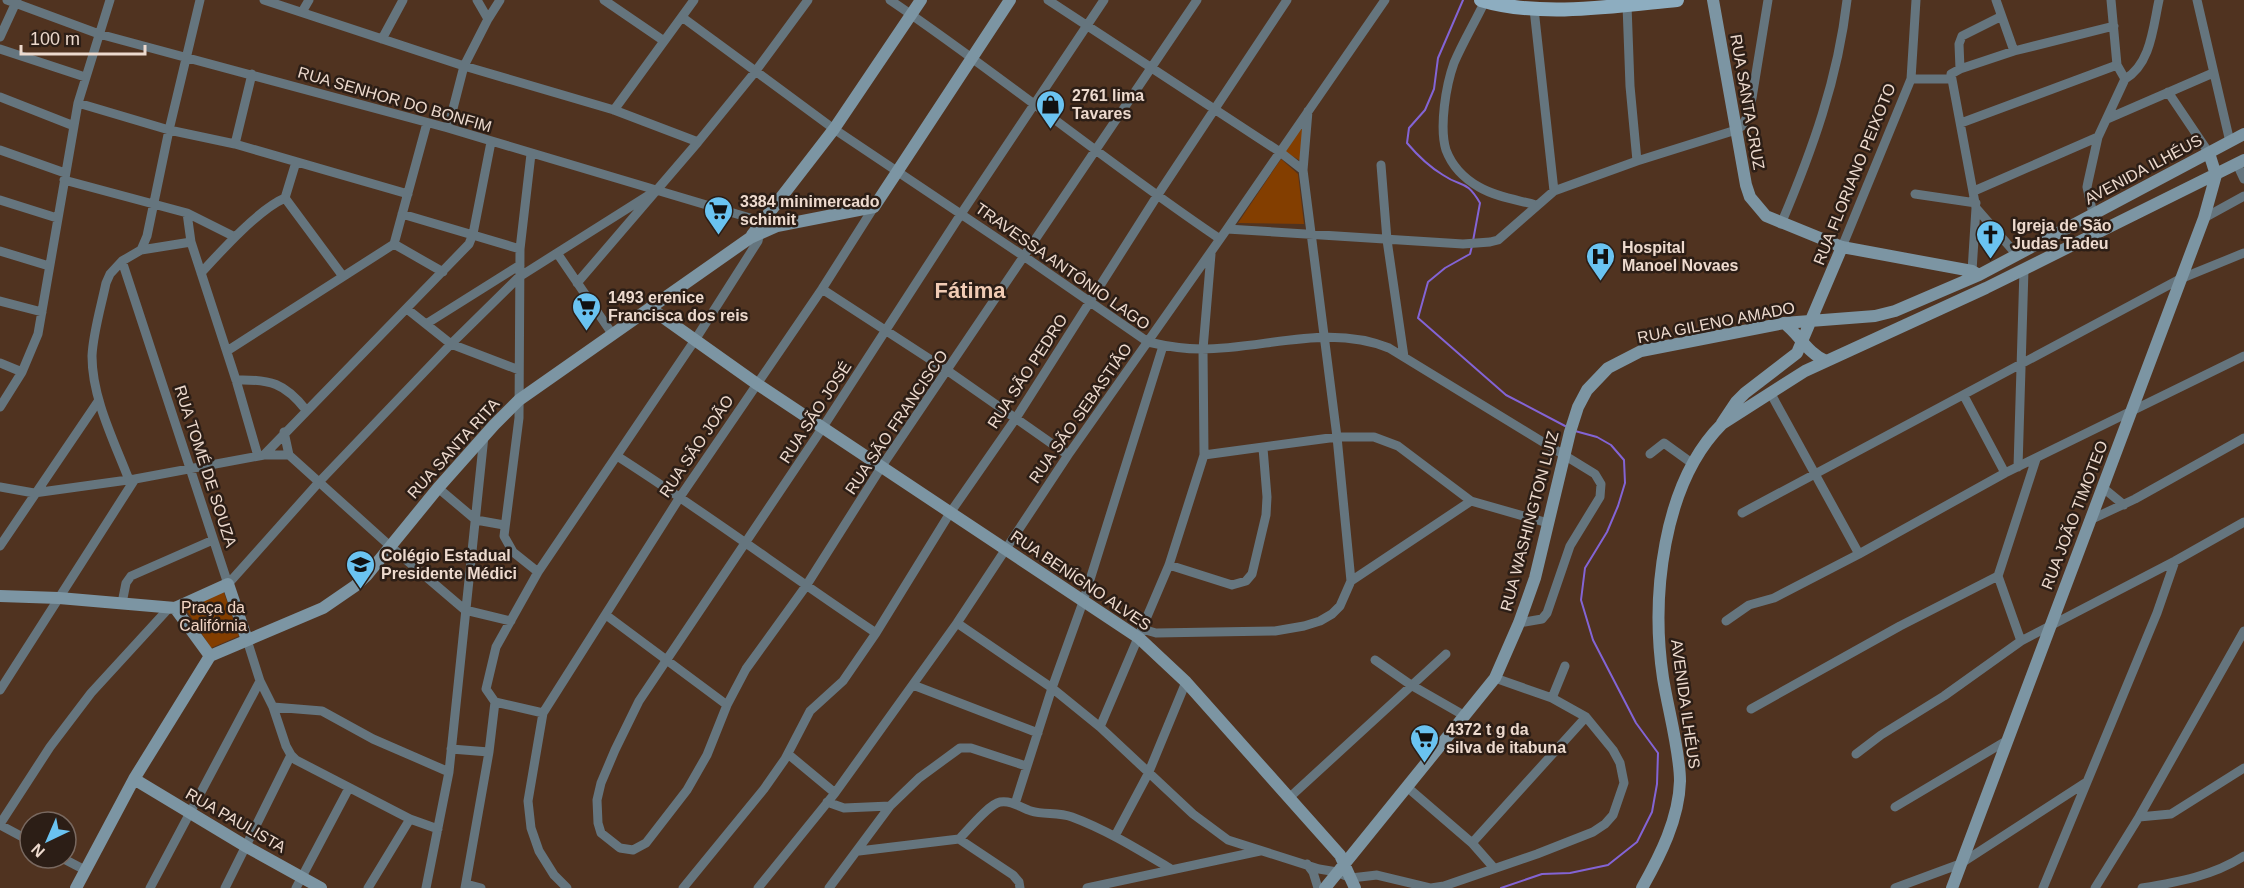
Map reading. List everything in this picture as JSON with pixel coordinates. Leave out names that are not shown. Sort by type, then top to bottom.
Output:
[{"type":"main road","points":[[758,230],[834,129],[921,0]]},
{"type":"main road","name":"RUA SÃO JOÃO","points":[[874,207],[1010,0]]},
{"type":"main road","points":[[1483,1],[1534,9],[1628,5],[1677,0]]},
{"type":"main road","name":"RUA SANTA CRUZ","points":[[1713,0],[1746,185],[1758,207],[1766,216],[1781,224]]},
{"type":"main road","name":"AVENIDA ILHÉUS","points":[[1642,888],[1658,859],[1674,815],[1680,780],[1659,647],[1659,604],[1671,520],[1682,486],[1705,442],[1722,424],[1736,402],[1797,353],[1810,321],[1886,314],[2017,255],[2244,134]]},
{"type":"main road","points":[[2209,153],[2216,175]]},
{"type":"main road","name":"AVENIDA ILHÉUS","points":[[1722,424],[1805,371],[2024,269],[2241,162]]},
{"type":"main road","name":"RUA JOÃO TIMOTEO","points":[[1952,888],[2102,487],[2132,413],[2204,218],[2216,175]]},
{"type":"main road","name":"RUA SANTA RITA","points":[[210,656],[323,608],[342,597],[367,575],[438,488],[519,400],[758,230],[874,207]]},
{"type":"main road","points":[[1781,224],[1842,247],[1976,273]]},
{"type":"main road","name":"RUA FLORIANO PEIXOTO","points":[[1810,321],[1842,247]]},
{"type":"main road","name":"RUA BENÍGNO ALVES","points":[[650,308],[757,384],[1006,548],[1083,602],[1141,633],[1340,855],[1341,868],[1353,883]]},
{"type":"main road","name":"RUA GILENO AMADO","points":[[1599,376],[1618,361],[1641,351],[1784,323],[1810,321]]},
{"type":"main road","points":[[1784,323],[1795,332],[1812,354],[1826,361]]},
{"type":"main road","name":"RUA WASHINGTON LUIZ","points":[[1325,888],[1495,678],[1519,623],[1535,578],[1564,456],[1582,398],[1599,376]]},
{"type":"main road","points":[[0,596],[59,598],[172,608],[228,584]]},
{"type":"main road","name":"RUA TOMÉ DE SOUZA","points":[[228,584],[247,640]]},
{"type":"main road","points":[[76,888],[134,779],[210,656],[172,608]]},
{"type":"main road","name":"RUA PAULISTA","points":[[134,779],[247,847],[321,888]]},
{"type":"street","points":[[0,408],[22,372],[38,334],[78,103],[110,0]]},
{"type":"street","points":[[141,250],[147,236],[200,0]]},
{"type":"street","points":[[264,0],[464,66],[614,110],[698,142]]},
{"type":"street","points":[[302,12],[309,0]]},
{"type":"street","points":[[382,39],[403,0]]},
{"type":"street","points":[[477,0],[488,19]]},
{"type":"street","points":[[448,128],[464,66],[500,0]]},
{"type":"street","points":[[614,110],[694,0]]},
{"type":"street","points":[[577,283],[698,142],[755,72],[808,0]]},
{"type":"street","points":[[890,0],[1034,102],[1157,196],[1220,239]]},
{"type":"street","points":[[1048,0],[1280,152],[1303,170]]},
{"type":"street","name":"RUA SÃO JOSÉ","points":[[620,848],[602,833],[598,823],[597,800],[601,783],[639,701],[747,542],[1034,102],[1104,0]]},
{"type":"street","name":"RUA SÃO FRANCISCO","points":[[620,848],[633,850],[640,847],[662,825],[698,772],[727,705],[746,669],[806,586],[882,466],[1197,0]]},
{"type":"street","name":"RUA SÃO PEDRO","points":[[683,888],[764,789],[788,754],[810,711],[843,681],[876,633],[950,513],[1016,418],[1088,302],[1287,0]]},
{"type":"street","points":[[1280,152],[1384,0]]},
{"type":"street","points":[[1227,229],[1463,244],[1490,242],[1508,233],[1554,191],[1637,161],[1736,130],[1742,126],[1748,117],[1752,98],[1768,0]]},
{"type":"street","points":[[1781,224],[1822,120],[1837,60],[1847,0]]},
{"type":"street","name":"RUA FLORIANO PEIXOTO","points":[[1842,247],[1911,79],[1916,0]]},
{"type":"street","points":[[1996,0],[2000,17],[2014,51]]},
{"type":"street","points":[[2111,0],[2117,65],[2125,79]]},
{"type":"street","points":[[2093,214],[2087,187],[2098,137],[2125,79],[2133,75],[2143,62],[2159,0]]},
{"type":"street","points":[[2197,0],[2230,142]]},
{"type":"street","points":[[0,37],[13,1]]},
{"type":"street","name":"RUA SENHOR DO BONFIM","points":[[13,1],[99,34],[448,128],[654,191],[758,230]]},
{"type":"street","points":[[609,1],[664,41]]},
{"type":"street","points":[[1483,1],[1454,63],[1446,94],[1444,119],[1446,150],[1456,168],[1480,188],[1536,205]]},
{"type":"street","points":[[1628,5],[1630,86],[1637,161]]},
{"type":"street","points":[[1534,9],[1554,191]]},
{"type":"street","name":"TRAVESSA ANTÔNIO LAGO","points":[[682,17],[834,129],[1148,342],[1163,346],[1203,349],[1324,337],[1369,340],[1389,348],[1595,474],[1601,484],[1600,497],[1570,546],[1545,617],[1519,623]]},
{"type":"street","points":[[1960,69],[1959,44],[1962,36],[2000,17]]},
{"type":"street","points":[[1976,273],[1976,206],[1952,79],[1953,72],[2014,51],[2114,26]]},
{"type":"street","points":[[0,49],[85,76]]},
{"type":"street","points":[[1961,123],[2117,65]]},
{"type":"street","points":[[2107,119],[2213,73]]},
{"type":"street","points":[[235,144],[252,74]]},
{"type":"street","points":[[1911,79],[1952,79]]},
{"type":"street","points":[[2168,92],[2209,153]]},
{"type":"street","points":[[0,97],[74,126]]},
{"type":"street","points":[[78,103],[169,130],[235,144],[408,194]]},
{"type":"street","points":[[1141,633],[1275,631],[1304,627],[1332,614],[1340,606],[1351,581],[1337,437],[1303,170],[1308,111]]},
{"type":"street","points":[[227,351],[342,275],[394,244],[427,123]]},
{"type":"street","points":[[1974,191],[2098,137]]},
{"type":"street","points":[[261,455],[443,273],[469,244],[473,234],[490,142]]},
{"type":"street","points":[[0,150],[64,177],[187,213],[235,237]]},
{"type":"street","name":"RUA SÃO SEBASTIÃO","points":[[758,888],[834,793],[957,623],[1068,455],[1211,254],[1280,152]]},
{"type":"street","points":[[531,154],[520,249],[519,400],[513,478],[504,536],[507,544],[538,572]]},
{"type":"street","points":[[201,273],[235,237],[285,198],[296,162]]},
{"type":"street","points":[[2241,162],[2244,179]]},
{"type":"street","points":[[1381,165],[1387,240],[1404,357]]},
{"type":"street","points":[[228,584],[320,481],[451,344],[519,277],[654,191]]},
{"type":"street","points":[[1914,194],[1976,206],[2017,255]]},
{"type":"street","points":[[2204,218],[2244,196]]},
{"type":"street","points":[[285,198],[342,275]]},
{"type":"street","points":[[0,200],[57,218]]},
{"type":"street","name":"RUA SÃO JOÃO","points":[[543,713],[680,497],[822,289],[874,207]]},
{"type":"street","points":[[187,213],[191,242],[261,455]]},
{"type":"street","points":[[402,214],[520,249]]},
{"type":"street","points":[[567,888],[554,875],[539,851],[531,828],[528,801],[543,713],[495,702],[488,695],[486,689],[496,646],[538,572],[758,241],[758,230]]},
{"type":"street","points":[[132,479],[99,400],[94,375],[92,355],[106,283],[110,274],[122,261],[141,250],[191,242]]},
{"type":"street","points":[[394,244],[443,273]]},
{"type":"street","points":[[0,251],[49,266]]},
{"type":"street","points":[[557,253],[613,335]]},
{"type":"street","points":[[1742,513],[2180,279],[2244,253]]},
{"type":"street","points":[[1100,727],[1169,565],[1204,455],[1203,349],[1211,254]]},
{"type":"street","name":"RUA TOMÉ DE SOUZA","points":[[122,261],[228,584]]},
{"type":"street","points":[[426,324],[520,265]]},
{"type":"street","points":[[2018,467],[2024,269]]},
{"type":"street","points":[[822,289],[948,371],[1068,455]]},
{"type":"street","points":[[0,301],[42,312]]},
{"type":"street","points":[[407,309],[451,344],[519,370]]},
{"type":"street","points":[[1016,804],[1026,766],[1083,602],[1163,346]]},
{"type":"street","points":[[1726,621],[1749,605],[1774,598],[2006,473],[2244,357]]},
{"type":"street","points":[[0,363],[22,372]]},
{"type":"street","points":[[236,380],[258,379],[276,384],[295,397],[306,410]]},
{"type":"street","points":[[1771,394],[1859,554]]},
{"type":"street","points":[[1964,396],[2006,473]]},
{"type":"street","points":[[0,546],[99,400]]},
{"type":"street","points":[[284,432],[290,455],[390,546],[465,610],[511,621]]},
{"type":"street","points":[[426,888],[449,772],[484,436]]},
{"type":"street","points":[[1204,455],[1337,437],[1374,437],[1398,446],[1471,501],[1548,523]]},
{"type":"street","points":[[2090,520],[2124,505],[2244,438]]},
{"type":"street","points":[[1650,454],[1664,443],[1693,464]]},
{"type":"street","points":[[1169,565],[1232,585],[1246,581],[1252,574],[1266,515],[1267,497],[1263,448]]},
{"type":"street","points":[[0,487],[34,494],[132,479],[261,455],[290,455]]},
{"type":"street","points":[[617,456],[747,542],[806,586],[876,633]]},
{"type":"street","points":[[2021,641],[1998,576],[2036,459]]},
{"type":"street","points":[[0,690],[132,479]]},
{"type":"street","points":[[2102,487],[2124,505]]},
{"type":"street","points":[[438,488],[476,520],[504,525]]},
{"type":"street","points":[[1351,581],[1471,501]]},
{"type":"street","points":[[1856,754],[1881,735],[1944,696],[2021,641],[2175,561],[2244,522]]},
{"type":"street","points":[[122,603],[126,583],[130,576],[213,540]]},
{"type":"street","points":[[2043,888],[2157,614],[2175,561]]},
{"type":"street","points":[[1751,709],[1900,626],[1998,576]]},
{"type":"street","points":[[18,835],[0,825],[50,747],[91,693],[172,608]]},
{"type":"street","points":[[606,615],[727,705]]},
{"type":"street","points":[[957,623],[1052,687],[1100,727],[1192,814],[1228,840],[1319,869],[1341,868]]},
{"type":"street","points":[[2095,888],[2139,817],[2244,632]]},
{"type":"street","name":"RUA TOMÉ DE SOUZA","points":[[247,640],[260,681],[273,707],[291,755]]},
{"type":"street","points":[[1290,797],[1446,654]]},
{"type":"street","points":[[1375,660],[1411,685],[1465,716]]},
{"type":"street","points":[[1552,698],[1566,666]]},
{"type":"street","points":[[1353,883],[1377,875],[1431,888],[1438,887],[1537,854],[1593,832],[1605,824],[1612,815],[1624,783],[1620,764],[1586,717],[1552,698],[1495,678]]},
{"type":"street","points":[[150,888],[260,681]]},
{"type":"street","points":[[1115,836],[1148,774],[1186,682]]},
{"type":"street","points":[[912,685],[1038,733]]},
{"type":"street","points":[[481,888],[466,886],[489,752],[495,702]]},
{"type":"street","points":[[273,707],[322,711],[373,739],[449,772]]},
{"type":"street","points":[[1472,843],[1586,717]]},
{"type":"street","points":[[1895,807],[2006,741]]},
{"type":"street","points":[[829,888],[891,806],[919,778],[960,748],[971,748],[1026,766]]},
{"type":"street","points":[[451,749],[489,752]]},
{"type":"street","points":[[788,754],[834,793]]},
{"type":"street","points":[[225,888],[291,755],[296,760],[349,788],[410,819],[438,830]]},
{"type":"street","points":[[2139,817],[2171,814],[2244,768]]},
{"type":"street","points":[[1895,888],[1960,864],[2085,783]]},
{"type":"street","points":[[1407,787],[1472,843],[1494,868]]},
{"type":"street","points":[[296,888],[349,788]]},
{"type":"street","points":[[827,802],[844,808],[891,806]]},
{"type":"street","points":[[859,851],[959,839],[999,802],[1016,804],[1030,811],[1073,818],[1115,836],[1171,869]]},
{"type":"street","points":[[368,888],[410,819]]},
{"type":"street","points":[[959,839],[1013,875],[1019,882],[1020,888]]},
{"type":"street","points":[[1087,888],[1171,869],[1244,856],[1262,850]]},
{"type":"street","points":[[2142,888],[2183,885],[2244,856]]},
{"type":"street","points":[[1307,864],[1313,872],[1318,888]]},
{"type":"street","points":[[78,866],[85,870]]},
{"type":"green space","points":[[1304,120],[1302,158],[1299,160],[1284,151]]},
{"type":"green space","points":[[1281,159],[1298,174],[1304,224],[1238,223]]},
{"type":"green space","name":"Praça da Califórnia","points":[[223,590],[239,636],[211,648],[184,606]]},
{"type":"waterway","points":[[1463,0],[1438,58],[1434,89],[1425,110],[1409,128],[1407,143],[1433,168],[1467,187],[1475,195],[1480,203],[1473,241]]},
{"type":"waterway","points":[[1472,246],[1470,254],[1445,268],[1428,282],[1418,318],[1506,395],[1567,427]]},
{"type":"waterway","points":[[1501,888],[1542,874],[1570,873],[1608,865],[1637,842],[1652,812],[1657,784],[1658,753],[1636,723],[1593,640],[1581,600],[1585,568],[1607,532],[1618,506],[1625,483],[1624,460],[1611,445],[1597,437],[1575,431]]},
{"type":"place","name":"2761 lima Tavares","points":[[1051,130]]},
{"type":"place","name":"3384 minimercado schimit","points":[[719,236]]},
{"type":"place","name":"Igreja de São Judas Tadeu","points":[[1991,260]]},
{"type":"place","name":"Hospital Manoel Novaes","points":[[1601,282]]},
{"type":"place","name":"1493 erenice Francisca dos reis","points":[[587,332]]},
{"type":"place","name":"Colégio Estadual Presidente Médici","points":[[360,590]]},
{"type":"place","name":"4372 t g da silva de itabuna","points":[[1425,764]]},
{"type":"district","name":"Fátima","points":[[970,290]]}]
